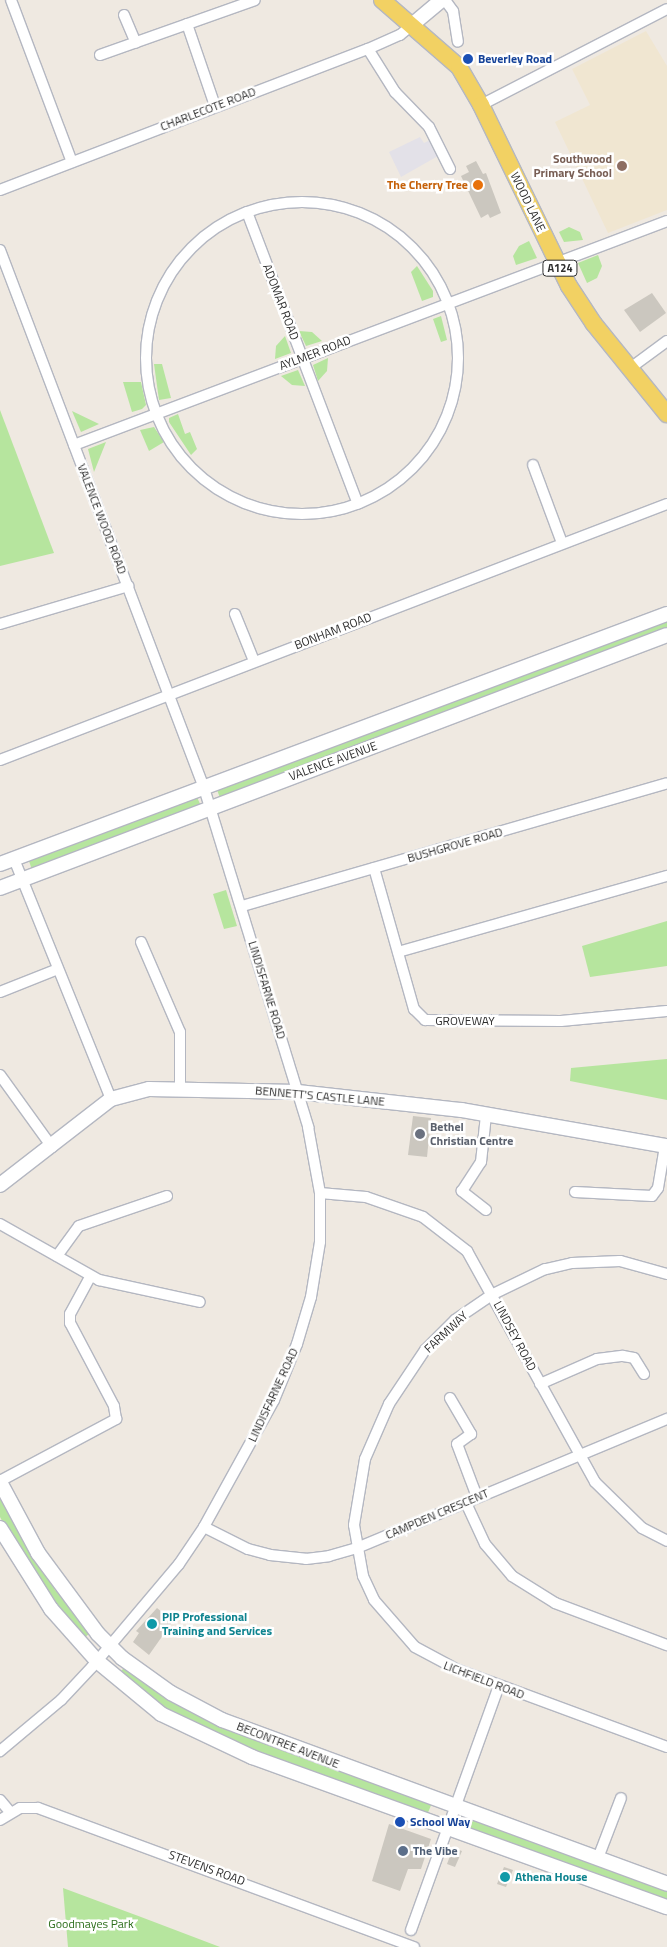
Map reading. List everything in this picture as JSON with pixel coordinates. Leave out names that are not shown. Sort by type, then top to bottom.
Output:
[{"type":"main road","name":"WOOD LANE","points":[[382,0],[413,24],[459,67],[481,105],[556,261],[594,324],[667,414]]},
{"type":"street","points":[[11,0],[72,162]]},
{"type":"street","points":[[221,0],[225,11]]},
{"type":"street","points":[[100,55],[255,0]]},
{"type":"street","points":[[413,24],[444,0],[453,11],[458,42]]},
{"type":"street","points":[[481,105],[667,9]]},
{"type":"street","points":[[124,15],[136,42]]},
{"type":"street","points":[[187,24],[215,106]]},
{"type":"street","name":"CHARLECOTE ROAD","points":[[0,190],[215,106],[368,49],[400,35],[413,24]]},
{"type":"street","points":[[368,49],[396,92],[428,127],[450,169]]},
{"type":"street","points":[[306,202],[366,216],[415,251],[447,303],[457,358],[453,395],[444,422],[430,446],[405,474],[358,504],[321,513],[284,513],[230,496],[186,461],[156,413],[146,358],[156,302],[174,269],[192,248],[214,230],[247,212],[306,202]]},
{"type":"street","name":"ADOMAR ROAD","points":[[247,212],[358,504]]},
{"type":"street","name":"AYLMER ROAD","points":[[74,445],[556,261],[667,221]]},
{"type":"street","name":"VALENCE WOOD ROAD","points":[[0,250],[204,788]]},
{"type":"street","points":[[629,369],[667,341]]},
{"type":"street","points":[[532,466],[562,543]]},
{"type":"street","name":"BONHAM ROAD","points":[[0,760],[667,504]]},
{"type":"street","points":[[0,624],[128,586]]},
{"type":"street","points":[[235,614],[254,661]]},
{"type":"street","name":"VALENCE AVENUE","points":[[0,864],[667,614]]},
{"type":"street","name":"VALENCE AVENUE","points":[[0,888],[667,635]]},
{"type":"street","name":"BUSHGROVE ROAD","points":[[242,906],[667,783]]},
{"type":"street","name":"LINDISFARNE ROAD","points":[[0,1752],[61,1700],[97,1661],[179,1564],[204,1527],[274,1400],[297,1344],[311,1297],[320,1242],[320,1193],[298,1092],[204,788]]},
{"type":"street","points":[[14,859],[111,1099]]},
{"type":"street","name":"GROVEWAY","points":[[374,868],[414,1009],[425,1020],[561,1021],[667,1011]]},
{"type":"street","points":[[398,952],[667,876]]},
{"type":"street","points":[[141,942],[180,1032],[180,1088]]},
{"type":"street","points":[[0,992],[58,969]]},
{"type":"street","points":[[0,1075],[52,1148]]},
{"type":"street","name":"BENNETT'S CASTLE LANE","points":[[0,1185],[52,1148],[111,1099],[149,1088],[298,1092],[486,1115],[666,1146]]},
{"type":"street","points":[[486,1115],[480,1162],[462,1191],[486,1210]]},
{"type":"street","points":[[575,1192],[652,1196],[658,1188],[666,1146]]},
{"type":"street","name":"LINDSEY ROAD","points":[[320,1193],[366,1197],[423,1217],[467,1251],[493,1294],[578,1454],[608,1497],[642,1528],[667,1541]]},
{"type":"street","points":[[58,1256],[79,1226],[168,1196]]},
{"type":"street","points":[[0,1224],[58,1256],[90,1277],[200,1302]]},
{"type":"street","name":"FARMWAY","points":[[357,1548],[358,1485],[364,1459],[389,1404],[425,1350],[455,1320],[493,1294],[545,1269],[596,1260],[620,1261],[667,1274]]},
{"type":"street","points":[[0,1481],[116,1419],[114,1406],[70,1323],[70,1314],[90,1277]]},
{"type":"street","points":[[540,1384],[597,1359],[623,1356],[634,1358],[644,1374]]},
{"type":"street","points":[[450,1398],[471,1434],[457,1444],[476,1497]]},
{"type":"street","name":"CAMPDEN CRESCENT","points":[[204,1527],[248,1550],[270,1555],[306,1559],[357,1548],[578,1454],[667,1419]]},
{"type":"street","name":"BECONTREE AVENUE","points":[[0,1481],[38,1554],[110,1646],[171,1693],[222,1720],[667,1884]]},
{"type":"street","points":[[466,1503],[485,1544],[512,1576],[555,1603],[667,1645]]},
{"type":"street","name":"BECONTREE AVENUE","points":[[0,1528],[41,1598],[97,1661],[161,1714],[204,1737],[667,1907]]},
{"type":"street","name":"LICHFIELD ROAD","points":[[357,1548],[374,1600],[402,1635],[439,1662],[499,1686],[667,1747]]},
{"type":"street","points":[[411,1930],[450,1828],[456,1806],[499,1686]]},
{"type":"street","points":[[598,1858],[621,1798]]},
{"type":"street","points":[[0,1800],[10,1812]]},
{"type":"street","name":"STEVENS ROAD","points":[[0,1820],[10,1812],[28,1806],[43,1809],[414,1947]]},
{"type":"shaded area","name":"Southwood Primary School","points":[[646,31],[667,66],[667,210],[608,233],[555,122],[590,105],[572,69]]},
{"type":"shaded area","points":[[420,137],[424,143],[430,140],[438,156],[401,177],[389,152]]},
{"type":"green space","points":[[569,227],[580,232],[583,240],[564,242],[559,232]]},
{"type":"green space","points":[[529,241],[537,258],[516,265],[513,256],[519,246]]},
{"type":"green space","points":[[598,255],[602,266],[597,278],[587,283],[578,263]]},
{"type":"green space","points":[[417,266],[433,291],[433,297],[422,301],[411,272]]},
{"type":"green space","points":[[441,316],[447,340],[441,342],[433,319]]},
{"type":"green space","points":[[299,331],[312,332],[322,341],[306,346]]},
{"type":"green space","points":[[285,336],[291,353],[275,359],[276,346]]},
{"type":"green space","points":[[328,358],[327,371],[318,381],[313,365]]},
{"type":"green space","points":[[154,364],[162,364],[171,398],[159,400]]},
{"type":"green space","points":[[298,370],[305,386],[292,385],[281,376]]},
{"type":"green space","points":[[123,382],[141,382],[146,405],[142,409],[132,412]]},
{"type":"green space","points":[[0,410],[54,553],[0,566]]},
{"type":"green space","points":[[72,411],[99,424],[81,432]]},
{"type":"green space","points":[[178,414],[185,434],[190,432],[197,449],[191,455],[169,422],[169,418]]},
{"type":"green space","points":[[154,427],[164,442],[149,451],[140,430]]},
{"type":"green space","points":[[106,442],[94,472],[88,449]]},
{"type":"green space","points":[[667,616],[667,629],[220,798],[216,787]]},
{"type":"green space","points":[[196,795],[201,806],[32,870],[28,858]]},
{"type":"green space","points":[[226,890],[237,926],[224,929],[213,894]]},
{"type":"green space","points":[[667,921],[667,966],[590,977],[582,946]]},
{"type":"green space","points":[[667,1059],[667,1100],[570,1081],[571,1068]]},
{"type":"green space","points":[[0,1492],[55,1590],[91,1632],[82,1640],[18,1551],[0,1517]]},
{"type":"green space","points":[[126,1665],[149,1683],[432,1803],[427,1815],[230,1742],[167,1710],[119,1674]]},
{"type":"green space","points":[[473,1819],[667,1890],[667,1903],[470,1830]]},
{"type":"green space","name":"Goodmayes Park","points":[[63,1888],[141,1917],[220,1947],[68,1947]]},
{"type":"building","name":"The Cherry Tree","points":[[476,161],[483,174],[486,173],[501,213],[490,218],[488,214],[481,218],[461,176],[469,172],[466,166]]},
{"type":"building","points":[[652,293],[666,313],[640,332],[624,310]]},
{"type":"building","name":"Bethel Christian Centre","points":[[413,1116],[431,1118],[427,1157],[408,1155]]},
{"type":"building","name":"PIP Professional Training and Services","points":[[157,1608],[173,1621],[149,1655],[133,1642],[139,1633],[136,1631]]},
{"type":"building","name":"The Vibe","points":[[389,1824],[431,1839],[421,1869],[408,1869],[400,1891],[372,1881]]},
{"type":"building","points":[[453,1848],[462,1851],[455,1867],[447,1864]]},
{"type":"building","name":"Athena House","points":[[504,1867],[513,1870],[506,1887],[497,1884]]},
{"type":"place","name":"Beverley Road","points":[[468,59]]},
{"type":"place","name":"Southwood Primary School","points":[[622,166]]},
{"type":"place","name":"The Cherry Tree","points":[[478,185]]},
{"type":"place","name":"Bethel Christian Centre","points":[[420,1134]]},
{"type":"place","name":"PIP Professional Training and Services","points":[[152,1624]]},
{"type":"place","name":"School Way","points":[[400,1822]]},
{"type":"place","name":"The Vibe","points":[[403,1851]]},
{"type":"place","name":"Athena House","points":[[505,1877]]}]
